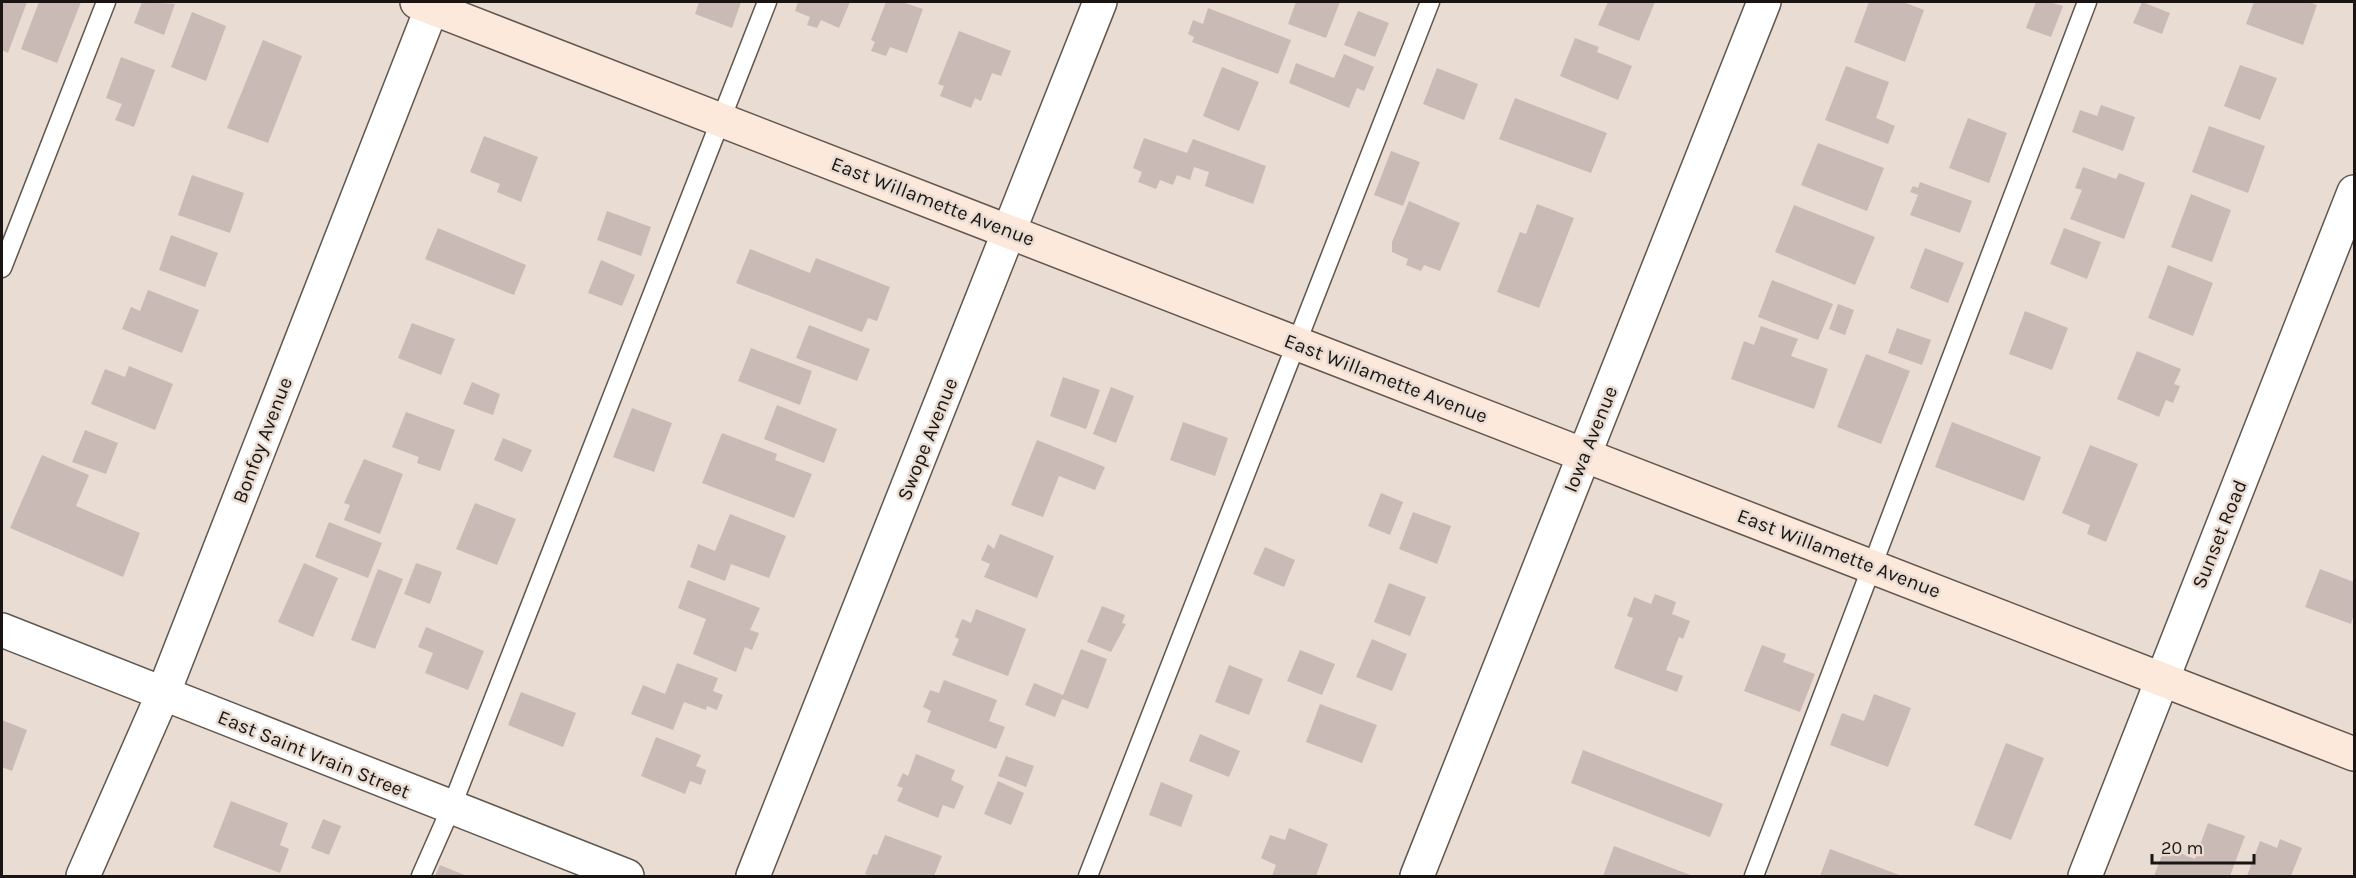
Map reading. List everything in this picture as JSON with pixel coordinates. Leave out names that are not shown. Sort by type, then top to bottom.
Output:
[{"type":"street","name":"Swope Avenue","points":[[753,876],[1100,2]]},
{"type":"street","name":"Iowa Avenue","points":[[1417,876],[1764,2]]},
{"type":"street","name":"East Willamette Avenue","points":[[428,3],[720,119],[2355,754]]},
{"type":"street","name":"Bonfoy Avenue","points":[[83,876],[163,694],[428,3]]},
{"type":"street","name":"Sunset Road","points":[[2085,876],[2355,192]]},
{"type":"street","name":"East Saint Vrain Street","points":[[2,630],[627,876]]},
{"type":"lane","points":[[2,268],[106,2]]},
{"type":"lane","points":[[421,876],[451,808],[766,2]]},
{"type":"lane","points":[[1088,876],[1430,2]]},
{"type":"lane","points":[[1754,876],[2087,2]]},
{"type":"building","points":[[2,2],[27,2],[8,53],[2,50]]},
{"type":"building","points":[[39,2],[81,2],[57,63],[21,49]]},
{"type":"building","points":[[142,2],[175,4],[164,35],[134,23]]},
{"type":"building","points":[[699,2],[741,2],[732,28],[695,14]]},
{"type":"building","points":[[798,2],[850,2],[839,28],[821,20],[817,28],[807,25],[810,17],[795,11]]},
{"type":"building","points":[[886,2],[902,2],[923,9],[907,53],[890,47],[886,56],[871,51],[875,42],[871,40]]},
{"type":"building","points":[[1296,2],[1340,2],[1326,38],[1288,24]]},
{"type":"building","points":[[1608,2],[1655,2],[1639,41],[1598,25]]},
{"type":"building","points":[[1869,2],[1903,2],[1924,10],[1905,62],[1854,42]]},
{"type":"building","points":[[2036,2],[2049,2],[2063,6],[2051,37],[2026,28]]},
{"type":"building","points":[[2142,2],[2170,13],[2162,34],[2133,23]]},
{"type":"building","points":[[2254,2],[2309,2],[2317,5],[2303,45],[2246,24]]},
{"type":"building","points":[[1208,8],[1291,40],[1278,74],[1192,42],[1194,37],[1188,34],[1193,20],[1203,24]]},
{"type":"building","points":[[1358,11],[1389,23],[1375,57],[1344,45]]},
{"type":"building","points":[[192,12],[226,26],[206,81],[171,67]]},
{"type":"building","points":[[959,31],[1011,51],[1001,76],[992,73],[981,101],[975,98],[971,108],[940,96],[944,86],[938,84]]},
{"type":"building","points":[[1575,38],[1599,47],[1597,52],[1632,66],[1618,100],[1560,76]]},
{"type":"building","points":[[263,40],[302,56],[268,143],[227,128]]},
{"type":"building","points":[[1344,54],[1374,67],[1364,91],[1357,88],[1349,108],[1289,83],[1296,63],[1334,78]]},
{"type":"building","points":[[121,57],[155,70],[134,127],[115,120],[122,104],[106,98]]},
{"type":"building","points":[[2240,65],[2277,78],[2260,120],[2224,106]]},
{"type":"building","points":[[1846,66],[1889,82],[1876,118],[1895,126],[1888,144],[1825,120]]},
{"type":"building","points":[[1222,67],[1259,82],[1239,131],[1203,116]]},
{"type":"building","points":[[1437,68],[1478,84],[1464,120],[1423,104]]},
{"type":"building","points":[[1515,98],[1607,133],[1591,173],[1499,139]]},
{"type":"building","points":[[2101,105],[2135,117],[2123,151],[2072,132],[2080,110],[2097,116]]},
{"type":"building","points":[[1968,118],[2007,133],[1989,183],[1949,168]]},
{"type":"building","points":[[2209,126],[2265,146],[2248,193],[2192,172]]},
{"type":"building","points":[[484,136],[538,157],[521,202],[497,192],[500,184],[470,172]]},
{"type":"building","points":[[1144,138],[1187,153],[1193,139],[1266,166],[1253,204],[1205,186],[1209,172],[1194,167],[1190,180],[1177,175],[1173,185],[1160,180],[1156,189],[1138,182],[1142,172],[1133,168]]},
{"type":"building","points":[[1818,143],[1884,168],[1867,211],[1801,185]]},
{"type":"building","points":[[1391,151],[1420,162],[1403,206],[1374,195]]},
{"type":"building","points":[[2083,167],[2116,179],[2119,173],[2145,183],[2124,239],[2070,219],[2082,190],[2075,188]]},
{"type":"building","points":[[192,175],[244,193],[230,233],[178,215]]},
{"type":"building","points":[[1920,182],[1972,201],[1960,233],[1910,215],[1918,195],[1910,192],[1913,186],[1918,188]]},
{"type":"building","points":[[2191,194],[2231,210],[2212,262],[2171,247]]},
{"type":"building","points":[[1409,201],[1460,223],[1440,271],[1424,265],[1421,271],[1406,265],[1408,259],[1392,252],[1392,242]]},
{"type":"building","points":[[1537,204],[1574,218],[1539,308],[1497,292],[1520,232],[1526,234]]},
{"type":"building","points":[[1794,205],[1875,237],[1855,285],[1775,252]]},
{"type":"building","points":[[607,211],[651,227],[641,256],[597,240]]},
{"type":"building","points":[[438,228],[526,265],[514,295],[425,259]]},
{"type":"building","points":[[2064,228],[2101,242],[2087,279],[2050,264]]},
{"type":"building","points":[[171,235],[218,253],[205,287],[159,270]]},
{"type":"building","points":[[1925,248],[1964,263],[1948,303],[1910,288]]},
{"type":"building","points":[[750,249],[810,273],[816,258],[890,287],[877,321],[868,318],[862,332],[736,283]]},
{"type":"building","points":[[601,260],[635,275],[622,306],[588,293]]},
{"type":"building","points":[[2168,265],[2213,283],[2193,336],[2148,318]]},
{"type":"building","points":[[1772,280],[1833,304],[1818,340],[1758,317]]},
{"type":"building","points":[[148,290],[199,310],[182,353],[122,329],[131,307],[140,311]]},
{"type":"building","points":[[1838,304],[1854,310],[1845,335],[1829,329]]},
{"type":"building","points":[[2025,311],[2068,328],[2052,370],[2009,354]]},
{"type":"building","points":[[412,323],[455,339],[441,375],[398,358]]},
{"type":"building","points":[[809,325],[870,349],[857,381],[796,358]]},
{"type":"building","points":[[1761,326],[1798,339],[1791,356],[1828,369],[1814,409],[1731,379],[1744,341],[1754,345]]},
{"type":"building","points":[[1897,328],[1931,340],[1922,365],[1888,353]]},
{"type":"building","points":[[751,348],[812,371],[800,405],[738,381]]},
{"type":"building","points":[[2137,351],[2181,369],[2174,384],[2180,386],[2173,403],[2166,400],[2159,417],[2117,399]]},
{"type":"building","points":[[1866,354],[1910,371],[1881,444],[1837,427]]},
{"type":"building","points":[[129,366],[173,384],[155,430],[91,404],[105,369],[125,377]]},
{"type":"building","points":[[1063,377],[1100,390],[1086,429],[1050,416]]},
{"type":"building","points":[[472,382],[500,394],[493,415],[463,404]]},
{"type":"building","points":[[1111,387],[1134,396],[1116,443],[1093,434]]},
{"type":"building","points":[[777,405],[837,429],[824,463],[764,439]]},
{"type":"building","points":[[632,408],[672,423],[654,472],[613,457]]},
{"type":"building","points":[[406,412],[455,430],[440,471],[417,463],[419,457],[392,447]]},
{"type":"building","points":[[1183,422],[1228,438],[1215,476],[1170,460]]},
{"type":"building","points":[[1952,422],[2041,457],[2024,501],[1935,467]]},
{"type":"building","points":[[85,430],[118,443],[106,474],[72,462]]},
{"type":"building","points":[[722,433],[777,454],[775,460],[812,474],[794,518],[702,483]]},
{"type":"building","points":[[503,438],[532,450],[522,472],[494,460]]},
{"type":"building","points":[[1037,440],[1105,467],[1095,490],[1059,476],[1043,517],[1011,505]]},
{"type":"building","points":[[2090,445],[2138,464],[2106,542],[2087,534],[2090,525],[2062,513]]},
{"type":"building","points":[[42,455],[89,475],[76,506],[140,533],[123,577],[10,528]]},
{"type":"building","points":[[364,459],[403,474],[380,534],[344,520],[350,505],[344,503]]},
{"type":"building","points":[[1381,493],[1403,502],[1390,535],[1368,526]]},
{"type":"building","points":[[475,503],[516,519],[497,565],[456,549]]},
{"type":"building","points":[[1413,512],[1451,526],[1437,564],[1399,549]]},
{"type":"building","points":[[730,514],[786,536],[769,578],[731,564],[725,581],[690,567],[698,544],[715,551]]},
{"type":"building","points":[[329,522],[382,543],[368,578],[315,557]]},
{"type":"building","points":[[1000,534],[1054,556],[1037,598],[984,577],[990,564],[981,560],[988,544],[994,549]]},
{"type":"building","points":[[1265,547],[1295,560],[1284,587],[1253,574]]},
{"type":"building","points":[[304,563],[338,578],[313,637],[278,622]]},
{"type":"building","points":[[416,563],[442,572],[430,604],[404,594]]},
{"type":"building","points":[[378,569],[403,579],[375,649],[351,640]]},
{"type":"building","points":[[2320,569],[2354,582],[2354,614],[2351,624],[2305,607]]},
{"type":"building","points":[[688,580],[760,608],[750,630],[759,633],[752,650],[745,647],[736,672],[693,654],[706,619],[678,608]]},
{"type":"building","points":[[1389,583],[1426,597],[1410,636],[1374,622]]},
{"type":"building","points":[[1655,594],[1676,602],[1672,614],[1690,621],[1683,639],[1679,637],[1666,670],[1683,676],[1677,692],[1614,668],[1633,618],[1627,616],[1634,597],[1651,604]]},
{"type":"building","points":[[1102,606],[1125,615],[1122,623],[1126,624],[1111,652],[1087,642]]},
{"type":"building","points":[[976,609],[1026,629],[1008,676],[952,655],[959,639],[955,637],[962,619],[971,623]]},
{"type":"building","points":[[426,627],[484,651],[468,690],[425,673],[433,653],[418,647]]},
{"type":"building","points":[[1372,639],[1407,654],[1392,691],[1356,677]]},
{"type":"building","points":[[1762,645],[1786,654],[1783,662],[1815,674],[1800,712],[1744,691]]},
{"type":"building","points":[[1081,649],[1107,659],[1088,709],[1062,699],[1055,717],[1025,705],[1034,683],[1063,695]]},
{"type":"building","points":[[1300,650],[1335,664],[1322,695],[1287,681]]},
{"type":"building","points":[[677,663],[718,678],[713,691],[723,695],[717,710],[707,706],[706,710],[684,702],[673,730],[631,714],[643,685],[665,694]]},
{"type":"building","points":[[1229,665],[1263,679],[1249,715],[1215,702]]},
{"type":"building","points":[[944,680],[997,700],[989,721],[1005,727],[996,749],[927,722],[931,711],[923,707],[930,690],[939,693]]},
{"type":"building","points":[[521,692],[576,713],[563,747],[508,725]]},
{"type":"building","points":[[1874,694],[1911,708],[1888,767],[1830,745],[1842,713],[1864,721]]},
{"type":"building","points":[[1320,704],[1377,725],[1362,763],[1306,742]]},
{"type":"building","points":[[2,720],[27,730],[12,771],[2,767]]},
{"type":"building","points":[[1200,734],[1240,751],[1229,777],[1189,761]]},
{"type":"building","points":[[656,737],[701,755],[696,766],[706,770],[701,785],[690,781],[685,794],[641,776]]},
{"type":"building","points":[[2006,743],[2044,758],[2011,840],[1974,825]]},
{"type":"building","points":[[1583,750],[1723,804],[1710,837],[1571,783]]},
{"type":"building","points":[[916,754],[955,770],[951,780],[964,786],[954,809],[943,805],[938,818],[897,801],[903,788],[897,786],[903,773],[908,776]]},
{"type":"building","points":[[1006,756],[1034,766],[1026,787],[998,776]]},
{"type":"building","points":[[998,781],[1024,793],[1011,825],[984,814]]},
{"type":"building","points":[[1161,782],[1193,795],[1181,827],[1149,815]]},
{"type":"building","points":[[231,801],[288,823],[280,845],[289,849],[280,873],[213,847]]},
{"type":"building","points":[[323,819],[341,826],[329,855],[311,848]]},
{"type":"building","points":[[2208,823],[2245,836],[2230,876],[2154,876],[2165,847],[2195,859]]},
{"type":"building","points":[[1289,828],[1328,844],[1316,876],[1272,876],[1276,865],[1261,858],[1270,835],[1285,840]]},
{"type":"building","points":[[885,835],[942,856],[934,876],[865,874],[873,854],[877,855]]},
{"type":"building","points":[[2280,839],[2302,848],[2291,876],[2247,876],[2260,841],[2277,848]]},
{"type":"building","points":[[1614,846],[1693,876],[1603,876]]},
{"type":"building","points":[[1830,849],[1902,876],[1820,876]]},
{"type":"building","points":[[440,865],[467,876],[435,876]]}]
